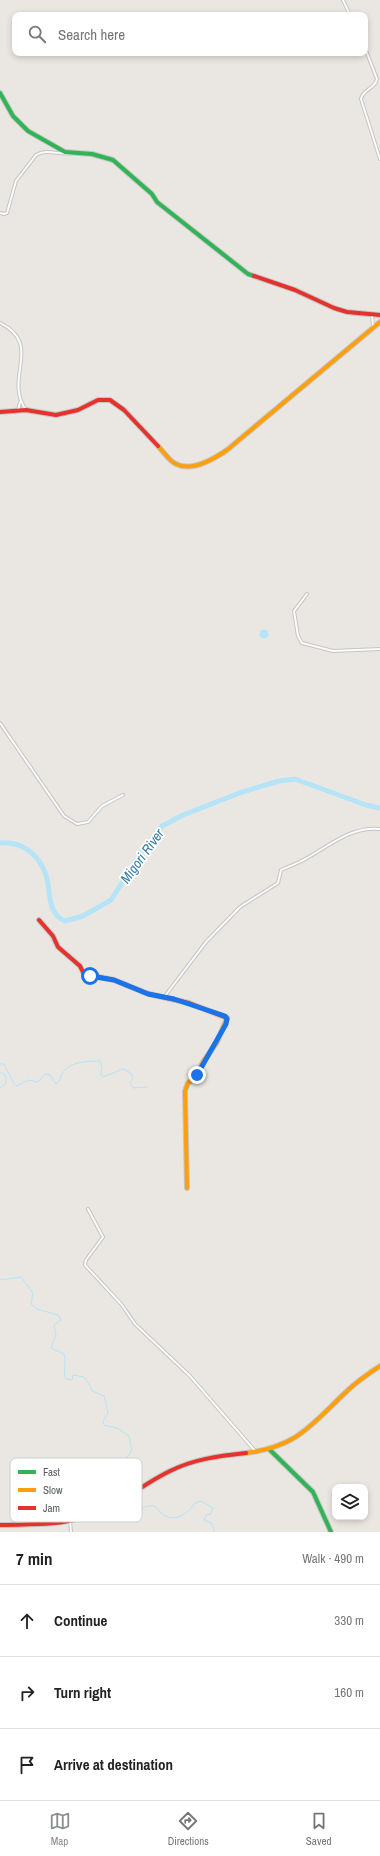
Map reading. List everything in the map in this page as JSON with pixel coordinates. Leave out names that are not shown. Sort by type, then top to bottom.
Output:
[{"type":"main road","points":[[0,93],[13,116],[28,131],[62,151],[92,154],[117,162],[160,204],[248,274],[262,280],[296,290],[326,306],[347,312],[380,315]]},
{"type":"main road","points":[[0,412],[26,410],[56,415],[78,410],[98,400],[110,400],[124,410],[175,464],[184,466],[211,460],[227,450],[380,322]]},
{"type":"main road","points":[[39,920],[53,936],[58,947],[69,954],[80,966],[84,974],[114,980],[148,994],[165,996],[224,1016],[227,1019],[217,1042],[205,1058],[195,1078],[188,1083],[185,1091],[187,1188]]},
{"type":"main road","points":[[142,1487],[176,1468],[195,1460],[256,1453],[270,1450],[286,1443],[305,1432],[350,1388],[380,1366]]},
{"type":"main road","points":[[270,1450],[313,1492],[331,1532]]},
{"type":"main road","points":[[0,1526],[56,1522]]},
{"type":"street","points":[[343,0],[349,12]]},
{"type":"street","points":[[368,56],[377,79],[374,86],[363,93],[361,99],[380,159]]},
{"type":"street","points":[[0,213],[7,213],[16,181],[36,155],[39,153],[52,152],[73,153]]},
{"type":"street","points":[[372,314],[374,327]]},
{"type":"street","points":[[0,323],[15,333],[22,346],[22,356],[18,377],[20,401],[18,410]]},
{"type":"street","points":[[20,401],[26,410]]},
{"type":"street","points":[[307,594],[294,611],[298,636],[302,643],[310,647],[333,651],[380,649]]},
{"type":"street","points":[[0,723],[64,816],[70,821],[77,824],[90,821],[102,806],[123,796]]},
{"type":"street","points":[[165,996],[206,942],[240,907],[278,883],[281,870],[307,858],[332,842],[369,828],[380,829]]},
{"type":"street","points":[[88,1209],[103,1237],[86,1260],[85,1265],[122,1305],[135,1324],[190,1376],[256,1453]]},
{"type":"street","points":[[70,1522],[71,1532]]},
{"type":"water","points":[[262,630],[266,630],[268,634],[266,638],[262,638],[260,636],[260,632]]},
{"type":"waterway","name":"Migori River","points":[[0,843],[21,846],[38,859],[45,872],[50,900],[54,912],[65,921],[83,916],[111,900],[143,850],[162,826],[183,815],[242,792],[279,781],[295,779],[366,805],[380,808]]},
{"type":"waterway","points":[[0,1064],[4,1064],[13,1082],[17,1086],[28,1080],[38,1082],[45,1074],[50,1075],[56,1084],[60,1080],[65,1069],[70,1066],[82,1062],[100,1061],[102,1067],[101,1075],[103,1077],[123,1069],[131,1073],[133,1078],[130,1083],[133,1088],[147,1087]]},
{"type":"waterway","points":[[0,1073],[3,1073],[6,1077],[6,1083],[0,1088]]},
{"type":"waterway","points":[[0,1280],[21,1277],[33,1293],[31,1304],[37,1309],[58,1315],[61,1320],[54,1325],[56,1335],[51,1348],[64,1354],[64,1373],[66,1379],[72,1380],[73,1375],[84,1377],[92,1391],[104,1396],[108,1413],[103,1421],[104,1425],[117,1428],[129,1436],[132,1450],[127,1458]]},
{"type":"waterway","points":[[142,1508],[154,1506],[166,1516],[176,1518],[185,1514],[195,1503],[201,1501],[213,1508],[210,1515],[207,1514],[204,1520],[211,1523],[215,1532]]},
{"type":"traffic: fast","points":[[0,93],[13,116],[28,131],[65,152],[92,154],[113,160],[152,194],[157,202],[248,274],[254,276]]},
{"type":"traffic: fast","points":[[270,1450],[313,1492],[331,1532]]},
{"type":"traffic: slow","points":[[158,446],[171,461],[182,466],[196,465],[216,457],[227,450],[380,322]]},
{"type":"traffic: slow","points":[[187,1188],[185,1091],[188,1083],[195,1078],[203,1062],[217,1042],[227,1018]]},
{"type":"traffic: slow","points":[[246,1453],[278,1446],[302,1433],[354,1385],[380,1366]]},
{"type":"traffic: jam","points":[[254,276],[295,290],[334,308],[347,312],[380,315]]},
{"type":"traffic: jam","points":[[0,412],[26,410],[56,415],[78,410],[98,400],[110,400],[124,410],[158,446]]},
{"type":"traffic: jam","points":[[39,920],[53,936],[58,947],[80,966],[84,974],[114,980],[149,994],[189,1003],[227,1018]]},
{"type":"traffic: jam","points":[[142,1487],[170,1471],[188,1464],[226,1455],[246,1453]]},
{"type":"traffic: jam","points":[[0,1525],[63,1522]]},
{"type":"route","points":[[90,976],[114,980],[148,994],[165,996],[225,1016],[227,1019],[226,1024],[217,1042],[201,1065],[197,1075]]}]
